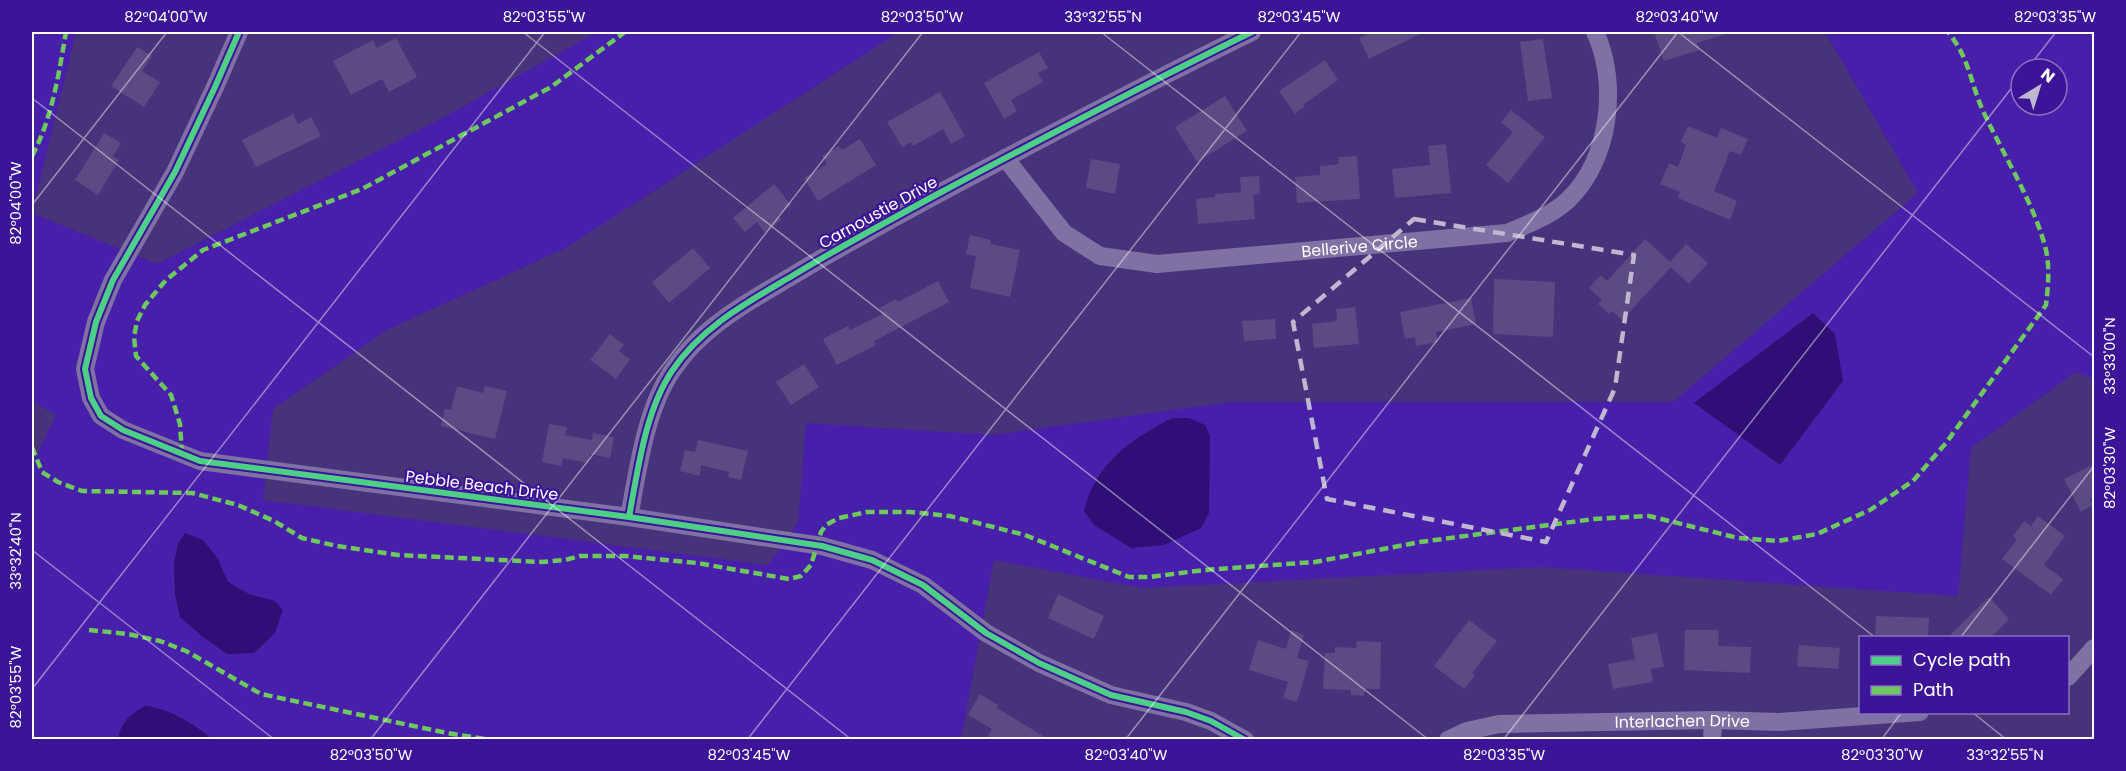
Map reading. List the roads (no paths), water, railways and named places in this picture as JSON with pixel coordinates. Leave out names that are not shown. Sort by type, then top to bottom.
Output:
[{"type":"street","name":"Pebble Beach Drive","points":[[238,32],[175,172],[113,280],[96,322],[85,369],[91,398],[101,416],[123,430],[200,461],[629,517],[822,546],[872,560],[923,585],[986,633],[1039,663],[1111,695],[1203,718],[1245,740]]},
{"type":"street","name":"Carnoustie Drive","points":[[629,517],[638,466],[657,399],[673,370],[707,332],[735,309],[848,242],[1136,89],[1252,32]]},
{"type":"street","name":"Bellerive Circle","points":[[1005,158],[1064,233],[1100,256],[1157,264],[1507,233],[1547,216],[1567,201],[1584,182],[1603,139],[1608,107],[1608,80],[1604,50],[1596,32]]},
{"type":"street","points":[[2069,675],[2094,648]]},
{"type":"street","name":"Interlachen Drive","points":[[1448,740],[1467,731],[1499,724],[1713,720],[1779,722],[1892,714]]},
{"type":"street","points":[[1713,720],[1713,740]]}]
